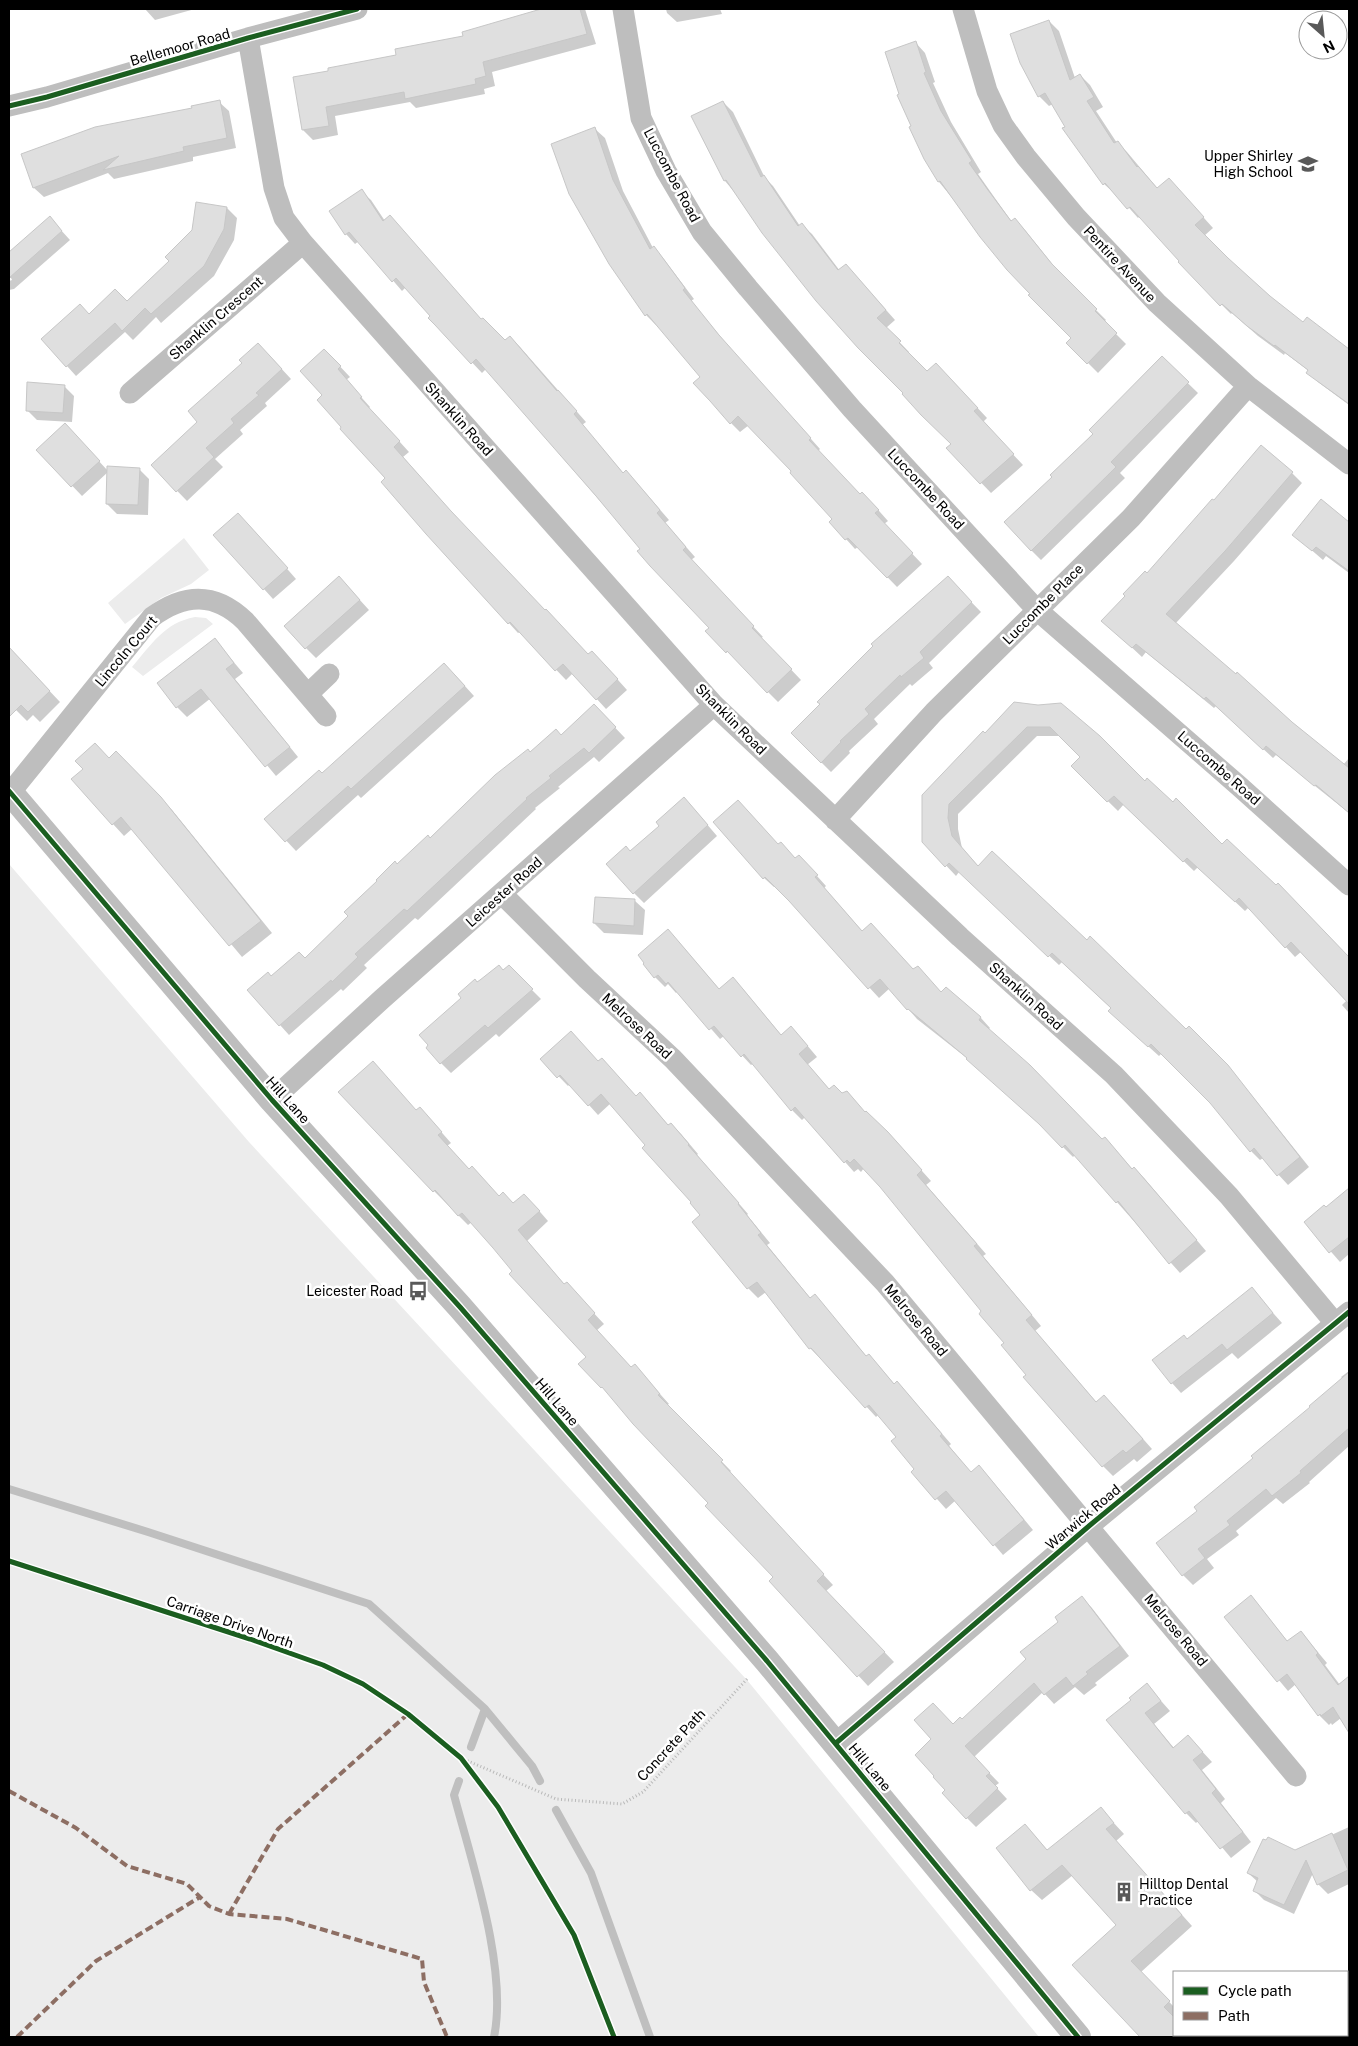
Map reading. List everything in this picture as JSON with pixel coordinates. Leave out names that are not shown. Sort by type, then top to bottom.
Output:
[{"type":"street","name":"Bellemoor Road","points":[[9,106],[47,97],[248,38],[357,9]]},
{"type":"street","name":"Luccombe Road","points":[[623,9],[641,118],[666,171],[702,232],[748,288],[852,409],[1038,610],[1349,885]]},
{"type":"street","name":"Pentire Avenue","points":[[963,9],[987,90],[1003,125],[1026,157],[1076,217],[1157,303],[1248,386],[1349,464]]},
{"type":"street","name":"Shanklin Road","points":[[248,38],[274,188],[284,218],[302,242],[714,705],[960,937],[1114,1075],[1342,1318]]},
{"type":"street","name":"Shanklin Crescent","points":[[130,393],[302,242]]},
{"type":"street","name":"Luccombe Place","points":[[835,820],[934,712],[1131,518],[1248,386]]},
{"type":"street","name":"Lincoln Court","points":[[10,792],[152,617],[166,606],[174,604],[201,598],[215,601],[233,609],[326,716]]},
{"type":"street","points":[[308,694],[329,674]]},
{"type":"street","name":"Leicester Road","points":[[272,1100],[382,999],[714,705]]},
{"type":"street","name":"Hill Lane","points":[[10,792],[272,1100],[460,1307],[767,1661],[1078,2037]]},
{"type":"street","name":"Melrose Road","points":[[502,894],[587,979],[673,1059],[885,1283],[1296,1776]]},
{"type":"street","name":"Warwick Road","points":[[836,1743],[1089,1526],[1342,1318]]},
{"type":"path","points":[[453,1752],[466,1765]]},
{"type":"shaded area","points":[[184,538],[209,570],[191,584],[161,598],[125,624],[108,603]]},
{"type":"shaded area","points":[[195,617],[206,618],[213,624],[143,676],[132,667],[167,629],[184,620]]},
{"type":"shaded area","points":[[9,864],[249,1142],[747,1680],[1039,2037],[9,2037]]},
{"type":"building","points":[[541,9],[580,9],[587,34],[483,62],[486,76],[475,79],[476,84],[405,99],[404,92],[326,107],[329,126],[302,130],[293,77],[396,55],[395,49],[463,36],[462,32]]},
{"type":"building","points":[[1049,20],[1070,80],[1080,74],[1094,97],[1087,101],[1114,143],[1118,141],[1137,167],[1157,188],[1169,178],[1204,217],[1195,225],[1270,296],[1303,322],[1307,317],[1349,349],[1349,404],[1306,373],[1308,370],[1247,326],[1222,304],[1220,306],[1130,207],[1127,209],[1105,183],[1103,185],[1062,128],[1065,127],[1045,93],[1038,97],[1020,63],[1010,34]]},
{"type":"building","points":[[916,41],[926,72],[924,73],[941,111],[972,161],[969,163],[1011,221],[1015,218],[1052,264],[1097,309],[1095,311],[1117,333],[1087,364],[1066,343],[1071,338],[1028,295],[1030,294],[980,237],[940,181],[938,182],[924,159],[897,95],[899,94],[885,52]]},
{"type":"building","points":[[220,100],[227,138],[183,147],[184,151],[103,170],[119,156],[33,188],[21,154],[95,127],[192,108],[191,106]]},
{"type":"building","points":[[723,101],[761,177],[764,175],[798,226],[802,223],[838,270],[846,264],[886,310],[877,318],[901,341],[899,343],[927,371],[936,363],[978,408],[974,411],[1014,454],[980,484],[946,448],[951,444],[921,415],[903,393],[858,348],[816,301],[762,233],[726,180],[724,181],[691,116]]},
{"type":"building","points":[[595,127],[613,180],[650,249],[654,246],[685,288],[683,290],[719,335],[811,438],[809,440],[860,494],[862,492],[879,510],[875,513],[913,553],[887,578],[848,538],[845,540],[829,522],[832,519],[790,473],[791,471],[738,416],[730,424],[693,383],[700,377],[647,314],[645,316],[609,264],[569,194],[551,144]]},
{"type":"building","points":[[362,189],[383,221],[390,215],[481,319],[483,318],[505,340],[510,336],[557,391],[577,411],[574,414],[623,473],[626,470],[660,510],[657,513],[686,547],[683,550],[754,626],[752,628],[792,669],[767,693],[705,631],[709,628],[637,551],[640,549],[596,496],[476,359],[471,364],[428,318],[430,316],[396,278],[392,282],[349,232],[345,235],[329,211]]},
{"type":"building","points":[[196,202],[227,207],[224,229],[204,266],[151,314],[145,308],[122,331],[115,323],[66,367],[41,339],[80,304],[89,314],[115,289],[127,301],[169,261],[165,257],[192,230]]},
{"type":"building","points":[[50,216],[62,231],[9,278],[9,252]]},
{"type":"building","points":[[258,343],[282,369],[256,393],[259,395],[231,419],[234,423],[206,448],[214,457],[176,492],[151,465],[197,422],[188,411],[242,363],[239,360]]},
{"type":"building","points":[[324,349],[341,366],[338,369],[362,397],[360,398],[400,441],[394,447],[451,511],[588,654],[592,651],[618,679],[596,700],[563,664],[555,671],[510,622],[508,624],[381,482],[385,478],[340,429],[341,427],[317,400],[322,395],[300,371]]},
{"type":"building","points":[[1162,356],[1189,382],[1111,462],[1116,467],[1031,551],[1004,522],[1052,477],[1050,475],[1093,434],[1089,430]]},
{"type":"building","points":[[27,382],[65,385],[63,413],[26,411]]},
{"type":"building","points":[[65,423],[100,461],[71,487],[36,450]]},
{"type":"building","points":[[1261,445],[1293,472],[1225,551],[1166,614],[1236,674],[1237,672],[1292,722],[1349,768],[1349,813],[1266,746],[1263,750],[1206,697],[1204,699],[1136,644],[1132,648],[1101,621],[1125,596],[1123,594],[1145,571],[1147,573],[1212,499],[1214,500]]},
{"type":"building","points":[[107,466],[140,468],[138,505],[106,504]]},
{"type":"building","points":[[1321,499],[1349,522],[1349,571],[1316,547],[1312,551],[1292,535]]},
{"type":"building","points":[[238,513],[288,568],[263,590],[213,535]]},
{"type":"building","points":[[339,576],[360,600],[305,649],[284,626]]},
{"type":"building","points":[[948,576],[972,602],[920,652],[924,658],[901,677],[900,675],[865,709],[869,714],[840,741],[821,763],[791,733],[820,704],[817,702],[873,646],[871,644]]},
{"type":"building","points":[[215,638],[234,663],[226,669],[290,747],[265,767],[201,689],[176,708],[157,683]]},
{"type":"building","points":[[9,647],[50,691],[28,712],[21,705],[9,717]]},
{"type":"building","points":[[444,663],[465,686],[351,789],[348,786],[285,842],[264,819],[319,770],[322,773]]},
{"type":"building","points":[[1014,702],[1038,705],[1061,703],[1100,736],[1145,781],[1147,778],[1173,802],[1176,798],[1222,844],[1227,839],[1276,885],[1278,883],[1349,957],[1349,1004],[1291,942],[1285,948],[1239,898],[1235,902],[1187,858],[1183,862],[1114,796],[1107,802],[1071,766],[1080,757],[1050,727],[1027,727],[949,804],[948,818],[952,836],[978,866],[992,851],[1087,940],[1090,936],[1186,1029],[1189,1026],[1228,1065],[1300,1157],[1277,1176],[1254,1148],[1250,1152],[1210,1103],[1151,1044],[1148,1047],[1108,1011],[1111,1008],[1052,953],[1048,957],[949,863],[945,867],[922,842],[922,795],[983,731],[985,733]]},
{"type":"building","points":[[594,704],[616,727],[589,753],[584,748],[549,776],[551,778],[526,798],[407,911],[404,909],[355,954],[358,957],[332,982],[331,980],[279,1026],[247,990],[268,972],[271,976],[299,952],[305,958],[348,916],[344,912],[395,861],[397,864],[428,835],[430,838],[495,775],[528,749],[530,752],[556,729],[561,735]]},
{"type":"building","points":[[95,743],[109,758],[116,751],[161,797],[261,921],[229,946],[121,817],[112,825],[71,779],[83,769],[75,761]]},
{"type":"building","points":[[684,797],[708,825],[633,894],[606,864],[626,846],[630,851],[659,826],[656,822]]},
{"type":"building","points":[[738,800],[778,844],[781,842],[795,858],[799,855],[818,875],[815,877],[862,931],[871,923],[913,969],[918,966],[941,992],[946,987],[981,1017],[979,1020],[1030,1065],[1102,1139],[1105,1137],[1132,1169],[1134,1167],[1197,1240],[1169,1264],[1118,1201],[1116,1203],[1065,1145],[1062,1148],[1039,1124],[967,1058],[907,1010],[880,979],[868,989],[789,901],[765,877],[763,879],[713,822]]},
{"type":"building","points":[[595,897],[635,899],[634,926],[593,923]]},
{"type":"building","points":[[668,929],[719,989],[733,977],[781,1035],[791,1026],[808,1046],[799,1054],[829,1089],[834,1085],[842,1093],[847,1091],[865,1112],[888,1132],[922,1170],[917,1175],[977,1244],[974,1246],[1032,1315],[1026,1320],[1096,1402],[1104,1395],[1143,1439],[1126,1453],[1123,1450],[1102,1467],[1023,1377],[1026,1375],[1001,1345],[1004,1343],[979,1314],[981,1311],[880,1187],[854,1159],[850,1163],[847,1160],[844,1163],[795,1107],[791,1111],[744,1054],[741,1057],[714,1026],[709,1030],[668,982],[666,984],[658,975],[654,978],[638,955]]},
{"type":"building","points":[[499,965],[503,970],[509,965],[533,989],[488,1028],[485,1025],[440,1064],[426,1048],[428,1045],[419,1035],[461,998],[458,994],[475,979],[477,982]]},
{"type":"building","points":[[571,1031],[598,1061],[602,1058],[636,1096],[640,1092],[668,1125],[671,1123],[739,1203],[761,1233],[758,1235],[810,1298],[815,1294],[866,1356],[869,1354],[894,1384],[897,1381],[971,1472],[979,1465],[1024,1520],[993,1546],[946,1491],[935,1500],[911,1472],[914,1469],[891,1441],[896,1437],[869,1405],[865,1408],[811,1348],[809,1349],[757,1282],[747,1289],[692,1222],[700,1215],[691,1202],[642,1148],[645,1145],[601,1094],[588,1106],[560,1075],[557,1078],[540,1059]]},
{"type":"building","points":[[373,1061],[416,1110],[420,1107],[442,1132],[438,1135],[469,1169],[472,1166],[499,1196],[503,1192],[513,1203],[524,1194],[540,1211],[518,1230],[564,1284],[567,1282],[595,1313],[588,1320],[631,1367],[635,1364],[660,1394],[658,1395],[723,1460],[721,1462],[824,1574],[817,1581],[885,1652],[857,1677],[769,1581],[773,1577],[705,1506],[708,1503],[633,1424],[602,1387],[578,1364],[586,1357],[509,1274],[512,1271],[462,1213],[458,1216],[435,1190],[433,1192],[338,1092]]},
{"type":"building","points":[[1349,1188],[1349,1237],[1329,1253],[1304,1222],[1324,1205],[1326,1207]]},
{"type":"building","points":[[1252,1287],[1273,1313],[1227,1350],[1222,1344],[1171,1384],[1152,1360],[1184,1335],[1187,1339]]},
{"type":"building","points":[[1349,1372],[1349,1428],[1300,1471],[1301,1473],[1272,1496],[1266,1489],[1227,1521],[1230,1525],[1198,1549],[1205,1558],[1182,1576],[1156,1543],[1197,1511],[1194,1507],[1253,1458],[1251,1456]]},
{"type":"building","points":[[1251,1595],[1287,1641],[1301,1631],[1318,1653],[1316,1655],[1338,1685],[1349,1676],[1349,1733],[1333,1707],[1321,1716],[1320,1714],[1318,1716],[1287,1674],[1277,1682],[1224,1617]]},
{"type":"building","points":[[1082,1596],[1120,1646],[1086,1672],[1088,1674],[1073,1686],[1066,1677],[1044,1695],[1034,1683],[965,1746],[990,1773],[986,1776],[998,1788],[966,1819],[942,1793],[945,1790],[915,1755],[931,1739],[914,1720],[933,1703],[953,1724],[960,1717],[962,1719],[1026,1659],[1020,1652],[1058,1622],[1055,1617]]},
{"type":"building","points":[[1147,1683],[1161,1701],[1145,1713],[1173,1748],[1188,1735],[1203,1752],[1193,1760],[1216,1789],[1212,1793],[1243,1832],[1220,1849],[1189,1811],[1185,1814],[1106,1720],[1131,1700],[1129,1698]]},
{"type":"building","points":[[1101,1807],[1114,1823],[1106,1829],[1182,1915],[1131,1961],[1170,2001],[1164,2007],[1173,2016],[1174,2037],[1140,2037],[1072,1965],[1116,1925],[1062,1865],[1030,1891],[996,1848],[1025,1824],[1047,1850]]},
{"type":"building","points":[[1332,1833],[1348,1870],[1317,1885],[1306,1860],[1284,1905],[1253,1891],[1258,1878],[1247,1873],[1263,1839],[1266,1840],[1268,1837],[1295,1850]]},
{"type":"waterway","points":[[9,1489],[369,1604],[485,1709],[471,1747]]},
{"type":"waterway","points":[[485,1709],[532,1766],[540,1781]]},
{"type":"waterway","points":[[459,1781],[454,1795],[486,1916],[492,1948],[497,2010],[494,2037]]},
{"type":"waterway","points":[[556,1810],[591,1873],[650,2037]]},
{"type":"marked path","points":[[229,1914],[278,1829],[408,1714]]},
{"type":"marked path","points":[[9,1791],[76,1828],[127,1866],[187,1884],[209,1906],[229,1914],[287,1919],[422,1959],[424,1982],[447,2037]]},
{"type":"marked path","points":[[17,2037],[96,1961],[200,1897]]},
{"type":"cycle path","points":[[9,106],[47,97],[248,38],[357,9]]},
{"type":"cycle path","points":[[9,791],[272,1100],[460,1307],[767,1661],[1078,2037]]},
{"type":"cycle path","points":[[836,1743],[1089,1526],[1349,1312]]},
{"type":"cycle path","name":"Carriage Drive North","points":[[9,1561],[250,1639],[323,1665],[363,1684],[408,1714],[461,1758],[498,1807],[574,1935],[614,2037]]},
{"type":"place","name":"Upper Shirley High School","points":[[1308,164]]},
{"type":"place","name":"Leicester Road","points":[[418,1291]]},
{"type":"place","name":"Hilltop Dental Practice","points":[[1124,1892]]}]
